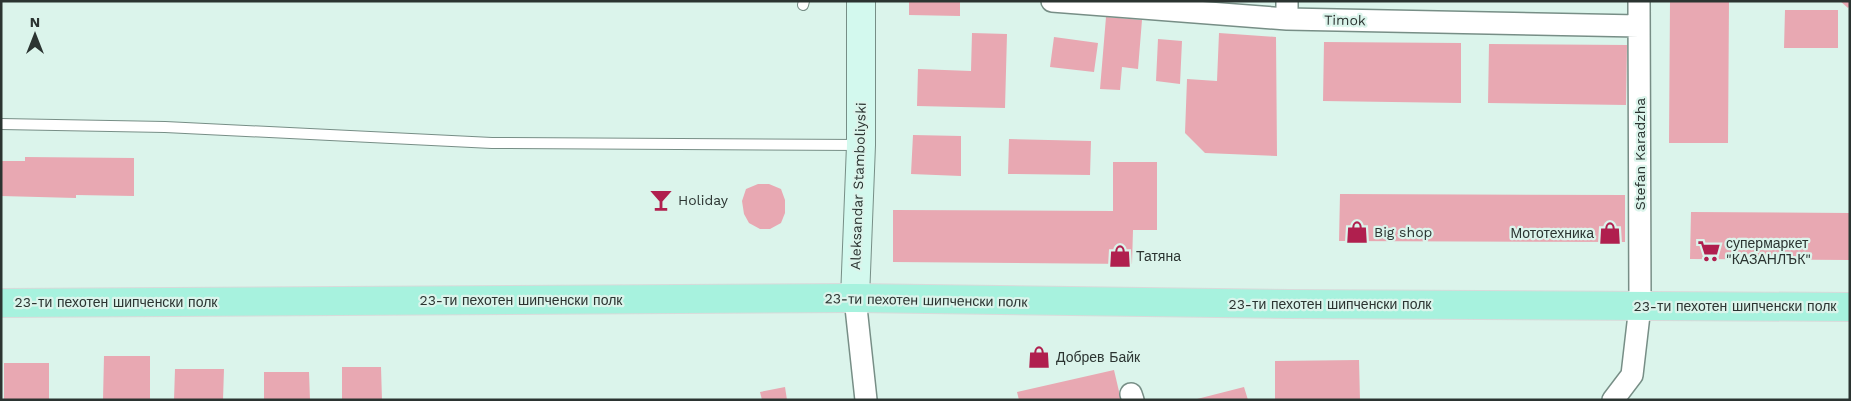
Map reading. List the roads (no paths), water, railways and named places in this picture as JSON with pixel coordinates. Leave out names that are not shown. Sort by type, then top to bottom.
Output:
[{"type":"main road","name":"Aleksandar Stamboliyski","points":[[855,298],[861,145],[861,1]]},
{"type":"main road","name":"23-ти пехотен шипченски полк","points":[[1,302],[855,298],[1850,307]]},
{"type":"street","name":"Timok","points":[[1052,1],[1639,26]]},
{"type":"street","name":"Stefan Karadzha","points":[[1613,400],[1632,375],[1640,306],[1639,1]]},
{"type":"street","name":"Aleksandar Stamboliyski","points":[[855,298],[866,400]]},
{"type":"lane","points":[[1,124],[165,127],[492,143],[861,145]]},
{"type":"place","name":"Holiday","points":[[661,200]]},
{"type":"place","name":"Big shop","points":[[1357,232]]},
{"type":"place","name":"Мототехника","points":[[1610,233]]},
{"type":"place","name":"супермаркет \"КАЗАНЛЪК\"","points":[[1709,251]]},
{"type":"place","name":"Татяна","points":[[1120,256]]},
{"type":"place","name":"Добрев Байк","points":[[1039,357]]}]
